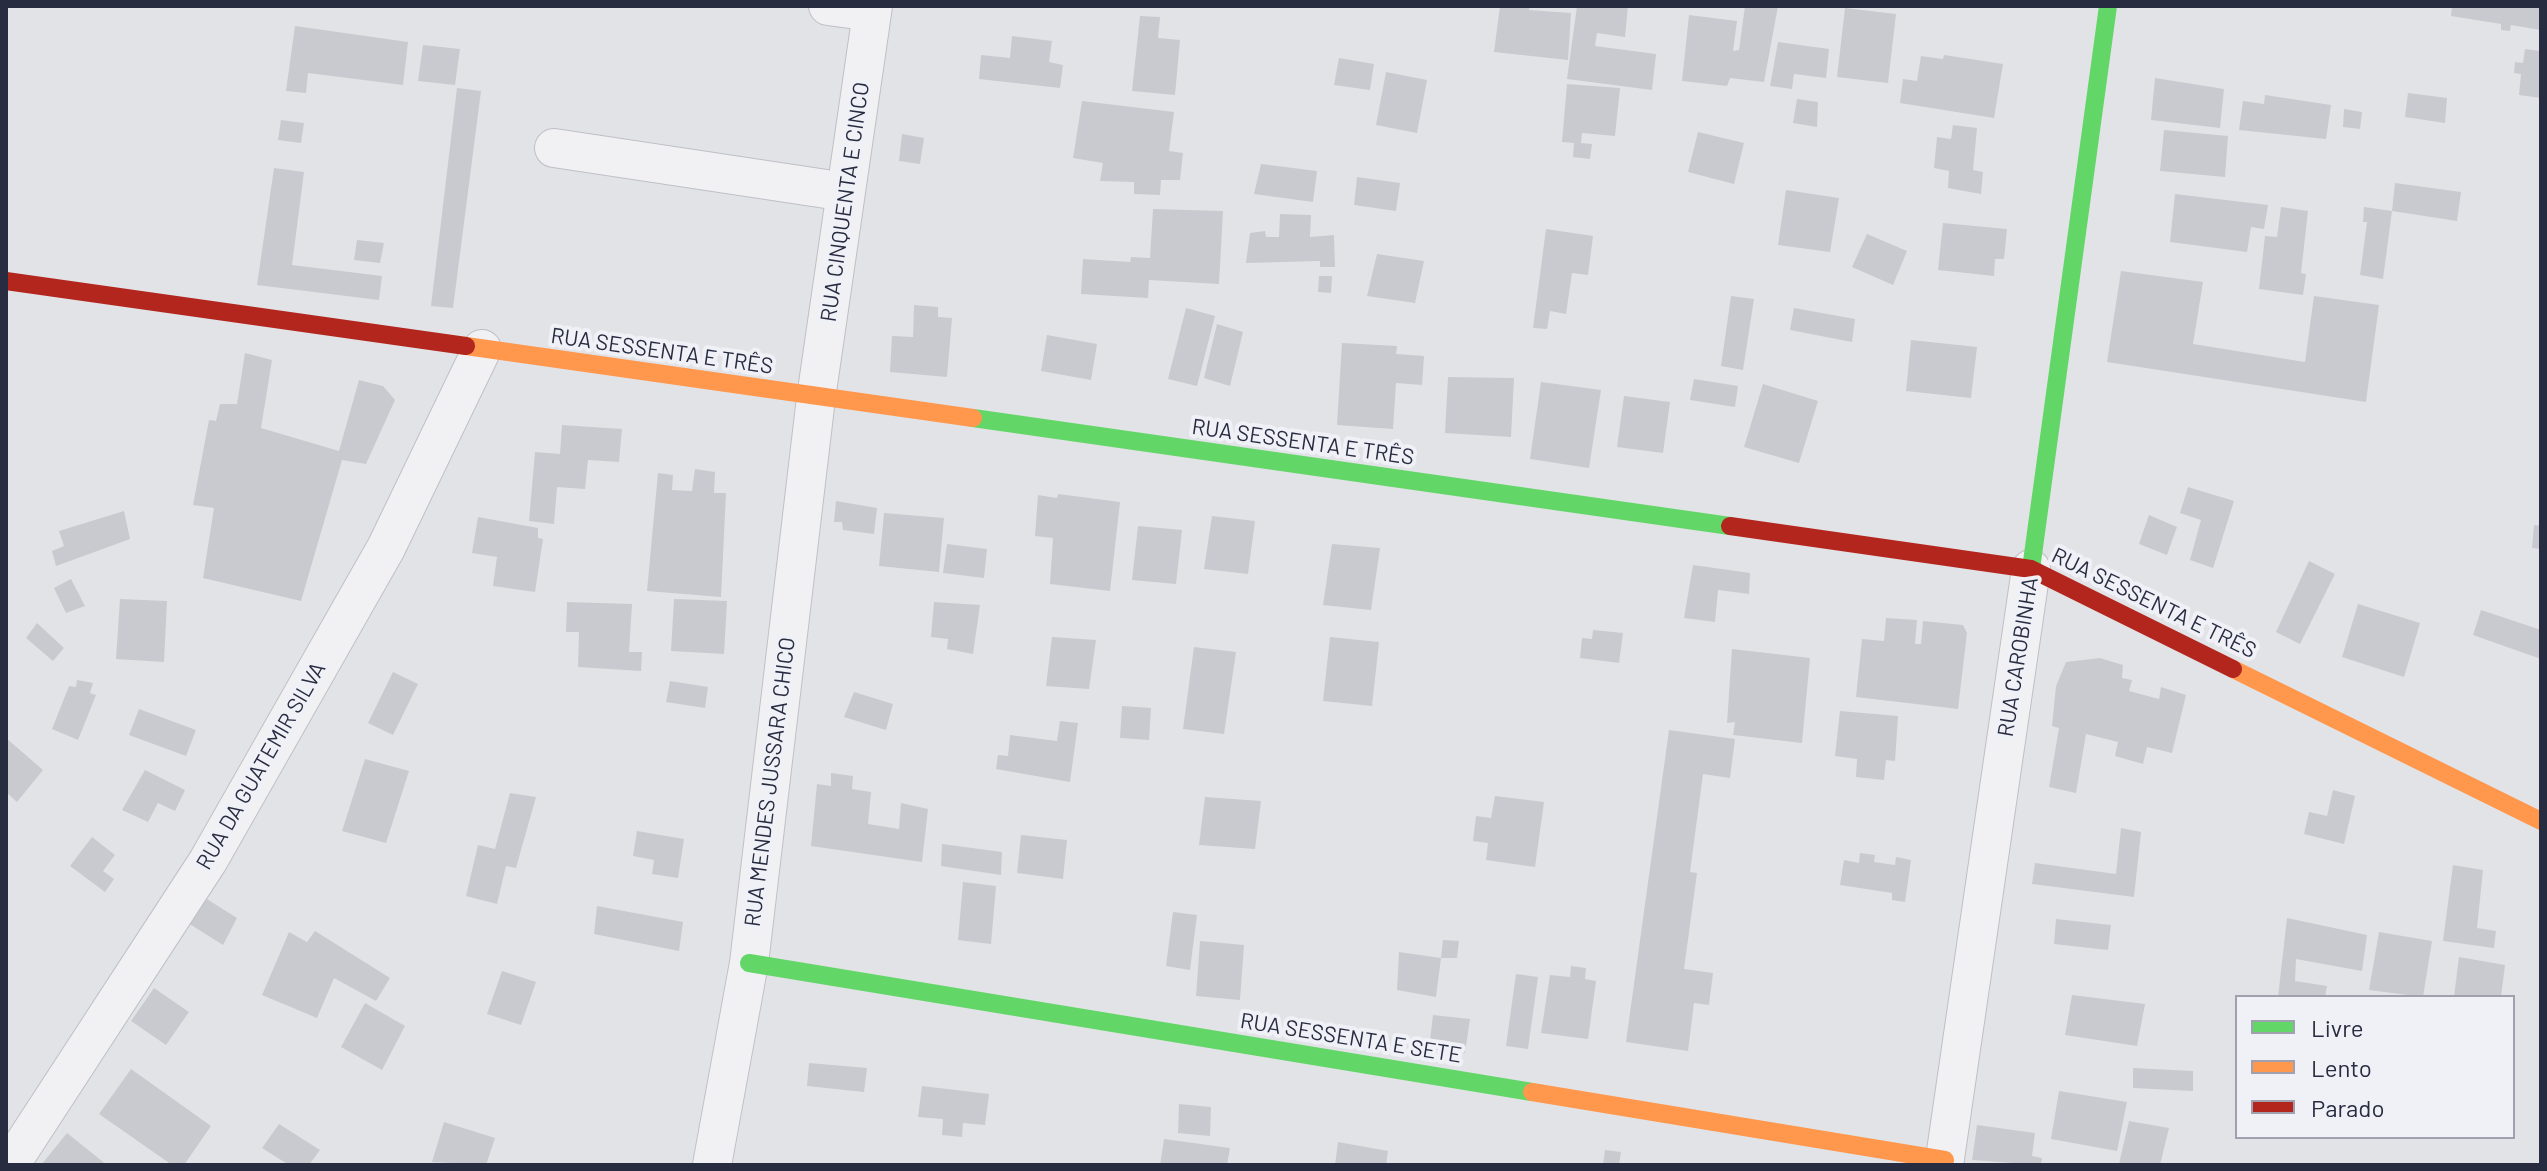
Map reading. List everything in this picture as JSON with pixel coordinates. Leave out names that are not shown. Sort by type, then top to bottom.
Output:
[{"type":"street","points":[[828,6],[873,9]]},
{"type":"street","name":"RUA CAROBINHA","points":[[1944,1163],[2031,569],[2108,6]]},
{"type":"street","name":"RUA CINQUENTA E CINCO","points":[[816,398],[873,9]]},
{"type":"street","points":[[554,148],[846,192]]},
{"type":"street","name":"RUA SESSENTA E TRÊS","points":[[6,281],[2031,569],[2541,821]]},
{"type":"street","name":"RUA DA GUATEMIR SILVA","points":[[10,1165],[208,861],[386,548],[482,349]]},
{"type":"street","name":"RUA MENDES JUSSARA CHICO","points":[[712,1165],[749,963],[816,398]]},
{"type":"street","name":"RUA SESSENTA E SETE","points":[[749,963],[1944,1163]]},
{"type":"building","points":[[1500,6],[1530,6],[1529,10],[1571,13],[1568,60],[1494,52]]},
{"type":"building","points":[[1577,6],[1628,6],[1625,37],[1597,33],[1595,46],[1656,54],[1652,90],[1567,79]]},
{"type":"building","points":[[1745,6],[1778,6],[1764,82],[1730,78],[1727,86],[1682,81],[1689,15],[1737,21],[1733,51],[1739,50]]},
{"type":"building","points":[[2452,6],[2541,6],[2540,30],[2511,25],[2510,31],[2501,30],[2501,24],[2451,16]]},
{"type":"building","points":[[1845,8],[1896,14],[1888,83],[1837,77]]},
{"type":"building","points":[[1140,16],[1160,17],[1158,38],[1180,40],[1175,95],[1132,91]]},
{"type":"building","points":[[295,26],[408,42],[403,85],[308,73],[306,93],[286,91]]},
{"type":"building","points":[[1012,36],[1052,41],[1049,62],[1063,65],[1060,88],[979,79],[981,55],[1010,58]]},
{"type":"building","points":[[1778,42],[1829,49],[1826,78],[1794,74],[1792,89],[1770,86]]},
{"type":"building","points":[[423,45],[460,49],[455,85],[418,81]]},
{"type":"building","points":[[2525,49],[2541,51],[2541,98],[2519,95],[2521,74],[2514,73],[2515,62],[2523,63]]},
{"type":"building","points":[[1944,55],[2003,64],[1994,118],[1900,103],[1903,79],[1917,81],[1921,56],[1943,59]]},
{"type":"building","points":[[1339,58],[1374,64],[1370,90],[1334,85]]},
{"type":"building","points":[[1386,72],[1427,80],[1417,133],[1376,125]]},
{"type":"building","points":[[2155,78],[2224,89],[2220,128],[2151,120]]},
{"type":"building","points":[[1567,84],[1620,88],[1615,136],[1582,133],[1581,143],[1592,144],[1590,159],[1573,157],[1574,143],[1562,142]]},
{"type":"building","points":[[457,88],[481,91],[453,308],[431,306]]},
{"type":"building","points":[[2408,93],[2447,98],[2445,123],[2405,117]]},
{"type":"building","points":[[2265,95],[2331,105],[2326,139],[2239,130],[2243,101],[2264,104]]},
{"type":"building","points":[[1797,99],[1818,102],[1817,127],[1793,123]]},
{"type":"building","points":[[1082,101],[1174,112],[1169,151],[1183,153],[1180,180],[1161,180],[1160,195],[1134,194],[1134,182],[1100,181],[1103,163],[1073,158]]},
{"type":"building","points":[[2344,109],[2362,112],[2360,129],[2343,127]]},
{"type":"building","points":[[281,120],[304,123],[301,143],[278,140]]},
{"type":"building","points":[[1953,125],[1977,128],[1973,170],[1983,172],[1981,194],[1948,188],[1949,171],[1934,168],[1937,137],[1951,139]]},
{"type":"building","points":[[2164,130],[2228,136],[2225,177],[2160,171]]},
{"type":"building","points":[[1698,132],[1744,143],[1734,184],[1688,172]]},
{"type":"building","points":[[902,134],[924,138],[920,164],[899,161]]},
{"type":"building","points":[[1261,164],[1317,171],[1313,202],[1254,194]]},
{"type":"building","points":[[274,168],[304,172],[292,265],[382,276],[379,300],[257,285]]},
{"type":"building","points":[[1357,177],[1400,183],[1396,211],[1354,205]]},
{"type":"building","points":[[2395,183],[2461,192],[2457,221],[2392,211]]},
{"type":"building","points":[[1786,190],[1839,198],[1830,252],[1778,245]]},
{"type":"building","points":[[2175,194],[2268,205],[2264,229],[2251,227],[2247,252],[2170,242]]},
{"type":"building","points":[[2281,207],[2308,211],[2301,273],[2306,274],[2303,295],[2259,289],[2265,236],[2277,237]]},
{"type":"building","points":[[2364,207],[2392,211],[2383,279],[2360,275],[2367,222],[2363,222]]},
{"type":"building","points":[[1153,209],[1223,211],[1219,284],[1149,280],[1148,298],[1081,294],[1083,259],[1130,262],[1131,257],[1150,258]]},
{"type":"building","points":[[1280,214],[1311,215],[1310,237],[1334,235],[1335,267],[1320,267],[1320,261],[1246,263],[1250,233],[1265,231],[1266,237],[1279,237]]},
{"type":"building","points":[[1943,223],[2007,229],[2004,259],[1995,259],[1994,276],[1938,270]]},
{"type":"building","points":[[1546,229],[1593,236],[1588,275],[1572,273],[1566,314],[1550,311],[1547,329],[1533,328]]},
{"type":"building","points":[[1867,234],[1907,251],[1893,285],[1852,267]]},
{"type":"building","points":[[357,240],[384,243],[380,263],[354,260]]},
{"type":"building","points":[[1377,254],[1424,261],[1415,303],[1367,296]]},
{"type":"building","points":[[2121,271],[2203,282],[2193,344],[2305,362],[2314,296],[2379,305],[2366,402],[2107,362]]},
{"type":"building","points":[[1319,276],[1332,276],[1331,293],[1318,292]]},
{"type":"building","points":[[1731,296],[1754,299],[1743,370],[1721,366]]},
{"type":"building","points":[[914,305],[938,307],[938,317],[952,318],[947,377],[890,372],[892,336],[913,337]]},
{"type":"building","points":[[1186,308],[1215,316],[1197,386],[1168,379]]},
{"type":"building","points":[[1794,308],[1855,319],[1852,342],[1790,330]]},
{"type":"building","points":[[1217,324],[1243,332],[1230,386],[1204,378]]},
{"type":"building","points":[[1047,335],[1097,344],[1091,380],[1041,371]]},
{"type":"building","points":[[1911,340],[1977,347],[1971,398],[1906,391]]},
{"type":"building","points":[[1342,343],[1397,346],[1396,354],[1424,356],[1422,385],[1396,383],[1393,429],[1337,425]]},
{"type":"building","points":[[245,353],[272,360],[261,428],[339,451],[359,380],[383,386],[395,400],[366,464],[342,460],[301,601],[203,578],[214,508],[193,505],[209,420],[216,421],[220,404],[237,404]]},
{"type":"building","points":[[1448,377],[1514,378],[1511,437],[1445,433]]},
{"type":"building","points":[[1694,379],[1738,386],[1735,407],[1690,400]]},
{"type":"building","points":[[1541,382],[1601,390],[1589,468],[1530,459]]},
{"type":"building","points":[[1763,384],[1818,401],[1799,463],[1744,447]]},
{"type":"building","points":[[1624,396],[1670,402],[1663,453],[1617,447]]},
{"type":"building","points":[[562,425],[622,429],[619,462],[588,460],[585,489],[557,487],[554,524],[529,521],[535,452],[560,454]]},
{"type":"building","points":[[695,469],[715,472],[714,493],[726,493],[721,597],[647,591],[658,473],[673,475],[672,490],[692,491]]},
{"type":"building","points":[[2188,487],[2234,501],[2213,568],[2190,560],[2201,520],[2180,513]]},
{"type":"building","points":[[1058,494],[1120,502],[1110,591],[1050,584],[1053,538],[1035,536],[1038,495],[1057,498]]},
{"type":"building","points":[[836,501],[877,508],[874,534],[843,530],[842,522],[834,522]]},
{"type":"building","points":[[124,511],[130,539],[56,566],[52,551],[64,546],[59,531]]},
{"type":"building","points":[[884,513],[944,518],[939,572],[879,566]]},
{"type":"building","points":[[2149,515],[2177,527],[2167,555],[2139,544]]},
{"type":"building","points":[[1212,516],[1255,521],[1248,574],[1204,569]]},
{"type":"building","points":[[478,517],[538,528],[538,538],[543,539],[535,592],[493,586],[497,557],[472,553]]},
{"type":"building","points":[[2534,525],[2541,526],[2541,549],[2532,548]]},
{"type":"building","points":[[1138,526],[1182,530],[1176,584],[1132,580]]},
{"type":"building","points":[[947,544],[987,549],[984,578],[943,573]]},
{"type":"building","points":[[1332,544],[1380,548],[1371,610],[1323,605]]},
{"type":"building","points":[[2309,561],[2335,574],[2300,644],[2276,632]]},
{"type":"building","points":[[1693,565],[1750,573],[1749,594],[1718,590],[1715,622],[1684,618]]},
{"type":"building","points":[[71,579],[85,606],[66,613],[54,588]]},
{"type":"building","points":[[120,599],[167,601],[164,662],[116,659]]},
{"type":"building","points":[[674,599],[727,601],[724,654],[671,651]]},
{"type":"building","points":[[567,602],[632,604],[629,652],[642,652],[641,671],[578,667],[579,632],[566,632]]},
{"type":"building","points":[[934,602],[980,605],[973,654],[947,649],[948,639],[931,637]]},
{"type":"building","points":[[2358,604],[2420,623],[2404,677],[2342,657]]},
{"type":"building","points":[[2481,610],[2541,630],[2541,659],[2473,635]]},
{"type":"building","points":[[1886,618],[1917,620],[1915,644],[1921,644],[1923,621],[1963,625],[1967,633],[1958,709],[1856,697],[1862,639],[1884,641]]},
{"type":"building","points":[[37,623],[64,648],[53,661],[26,638]]},
{"type":"building","points":[[1593,630],[1623,633],[1619,663],[1580,658],[1582,638],[1592,639]]},
{"type":"building","points":[[1052,637],[1096,640],[1089,689],[1046,686]]},
{"type":"building","points":[[1330,637],[1379,642],[1372,706],[1323,701]]},
{"type":"building","points":[[1194,647],[1236,652],[1224,734],[1183,729]]},
{"type":"building","points":[[1732,649],[1810,658],[1802,743],[1733,735],[1735,722],[1727,723]]},
{"type":"building","points":[[2100,658],[2123,665],[2122,678],[2132,680],[2129,691],[2159,699],[2161,687],[2186,695],[2172,753],[2147,747],[2143,764],[2115,756],[2118,742],[2086,734],[2076,793],[2049,787],[2059,728],[2052,726],[2056,686],[2066,662]]},
{"type":"building","points":[[393,672],[418,684],[393,735],[368,723]]},
{"type":"building","points":[[77,680],[93,683],[90,693],[96,695],[78,740],[52,729],[69,686],[76,687]]},
{"type":"building","points":[[670,681],[708,687],[705,708],[666,702]]},
{"type":"building","points":[[854,692],[893,704],[886,730],[844,717]]},
{"type":"building","points":[[1122,706],[1151,708],[1149,740],[1120,738]]},
{"type":"building","points":[[139,709],[196,730],[186,756],[129,735]]},
{"type":"building","points":[[1840,711],[1898,716],[1895,761],[1886,760],[1884,780],[1856,777],[1857,759],[1835,756]]},
{"type":"building","points":[[1060,721],[1078,723],[1070,782],[996,769],[998,755],[1008,756],[1010,735],[1057,741]]},
{"type":"building","points":[[1669,730],[1735,739],[1730,778],[1703,774],[1690,872],[1697,873],[1684,969],[1713,973],[1709,1005],[1694,1003],[1688,1051],[1626,1042]]},
{"type":"building","points":[[6,738],[43,770],[17,802],[6,792]]},
{"type":"building","points":[[365,759],[409,771],[386,843],[342,831]]},
{"type":"building","points":[[145,770],[185,790],[175,811],[158,803],[148,822],[122,810]]},
{"type":"building","points":[[831,773],[853,776],[852,789],[871,792],[868,824],[899,829],[901,803],[928,809],[922,862],[811,846],[817,784],[831,786]]},
{"type":"building","points":[[2333,790],[2355,796],[2344,844],[2304,834],[2309,812],[2327,816]]},
{"type":"building","points":[[510,793],[536,797],[516,868],[506,866],[497,904],[466,896],[478,845],[495,849]]},
{"type":"building","points":[[1495,796],[1544,802],[1535,867],[1486,860],[1488,843],[1473,841],[1476,816],[1491,818]]},
{"type":"building","points":[[1205,797],[1261,801],[1255,849],[1199,845]]},
{"type":"building","points":[[2121,828],[2141,832],[2134,897],[2032,884],[2035,863],[2116,874]]},
{"type":"building","points":[[637,831],[684,839],[678,878],[652,874],[654,860],[633,856]]},
{"type":"building","points":[[1021,835],[1067,840],[1063,879],[1017,873]]},
{"type":"building","points":[[92,837],[115,855],[103,871],[114,879],[105,892],[70,866]]},
{"type":"building","points":[[942,844],[1002,852],[1001,875],[941,866]]},
{"type":"building","points":[[1860,853],[1875,855],[1874,862],[1895,865],[1896,857],[1911,860],[1905,902],[1892,900],[1892,893],[1840,885],[1844,860],[1859,863]]},
{"type":"building","points":[[2453,865],[2483,870],[2477,928],[2496,931],[2494,948],[2443,941]]},
{"type":"building","points":[[963,882],[996,886],[991,944],[958,940]]},
{"type":"building","points":[[202,896],[237,918],[223,945],[188,923]]},
{"type":"building","points":[[597,906],[683,922],[679,951],[594,934]]},
{"type":"building","points":[[1173,912],[1197,915],[1190,970],[1166,966]]},
{"type":"building","points":[[2287,918],[2367,935],[2362,971],[2296,959],[2295,981],[2327,986],[2325,995],[2278,995]]},
{"type":"building","points":[[2056,919],[2111,925],[2108,950],[2054,944]]},
{"type":"building","points":[[315,931],[390,978],[376,1001],[334,978],[317,1018],[262,995],[289,932],[307,942]]},
{"type":"building","points":[[2379,932],[2432,941],[2423,995],[2369,990]]},
{"type":"building","points":[[1443,940],[1459,941],[1457,958],[1441,958]]},
{"type":"building","points":[[1200,941],[1244,945],[1240,1000],[1196,996]]},
{"type":"building","points":[[1399,952],[1441,958],[1436,997],[1397,990]]},
{"type":"building","points":[[2459,957],[2505,965],[2501,995],[2454,995]]},
{"type":"building","points":[[1571,966],[1586,968],[1585,979],[1596,981],[1588,1039],[1541,1033],[1550,975],[1570,977]]},
{"type":"building","points":[[502,971],[536,982],[521,1025],[487,1014]]},
{"type":"building","points":[[1516,974],[1538,977],[1528,1049],[1506,1046]]},
{"type":"building","points":[[154,988],[189,1012],[166,1045],[131,1021]]},
{"type":"building","points":[[2072,995],[2145,1004],[2137,1046],[2065,1035]]},
{"type":"building","points":[[365,1003],[405,1026],[382,1070],[341,1047]]},
{"type":"building","points":[[1433,1015],[1470,1019],[1465,1053],[1429,1049]]},
{"type":"building","points":[[809,1063],[867,1068],[864,1092],[807,1086]]},
{"type":"building","points":[[2133,1068],[2193,1071],[2193,1091],[2133,1088]]},
{"type":"building","points":[[131,1069],[211,1126],[184,1165],[172,1165],[99,1114]]},
{"type":"building","points":[[922,1086],[989,1094],[985,1125],[963,1123],[962,1137],[942,1135],[943,1119],[918,1117]]},
{"type":"building","points":[[2059,1091],[2127,1102],[2117,1151],[2051,1139]]},
{"type":"building","points":[[1179,1104],[1211,1107],[1210,1136],[1178,1133]]},
{"type":"building","points":[[2129,1121],[2169,1128],[2160,1165],[2119,1164]]},
{"type":"building","points":[[444,1122],[495,1138],[486,1165],[432,1162]]},
{"type":"building","points":[[279,1124],[320,1150],[309,1165],[289,1165],[262,1148]]},
{"type":"building","points":[[1977,1125],[2035,1133],[2032,1156],[2042,1158],[2041,1165],[1972,1160]]},
{"type":"building","points":[[67,1133],[107,1165],[41,1165]]},
{"type":"building","points":[[1164,1139],[1230,1148],[1227,1165],[1160,1165]]},
{"type":"building","points":[[1338,1142],[1388,1151],[1386,1165],[1335,1165]]},
{"type":"building","points":[[1605,1150],[1621,1152],[1619,1165],[1603,1165]]},
{"type":"traffic: fast","points":[[2031,569],[2108,6]]},
{"type":"traffic: fast","points":[[973,418],[1730,526]]},
{"type":"traffic: fast","points":[[749,963],[1532,1092]]},
{"type":"traffic: slow","points":[[466,346],[973,418]]},
{"type":"traffic: slow","points":[[2233,669],[2541,821]]},
{"type":"traffic: slow","points":[[1532,1092],[1945,1160]]},
{"type":"traffic: jam","points":[[6,281],[466,346]]},
{"type":"traffic: jam","points":[[1730,526],[2031,569],[2233,669]]}]
